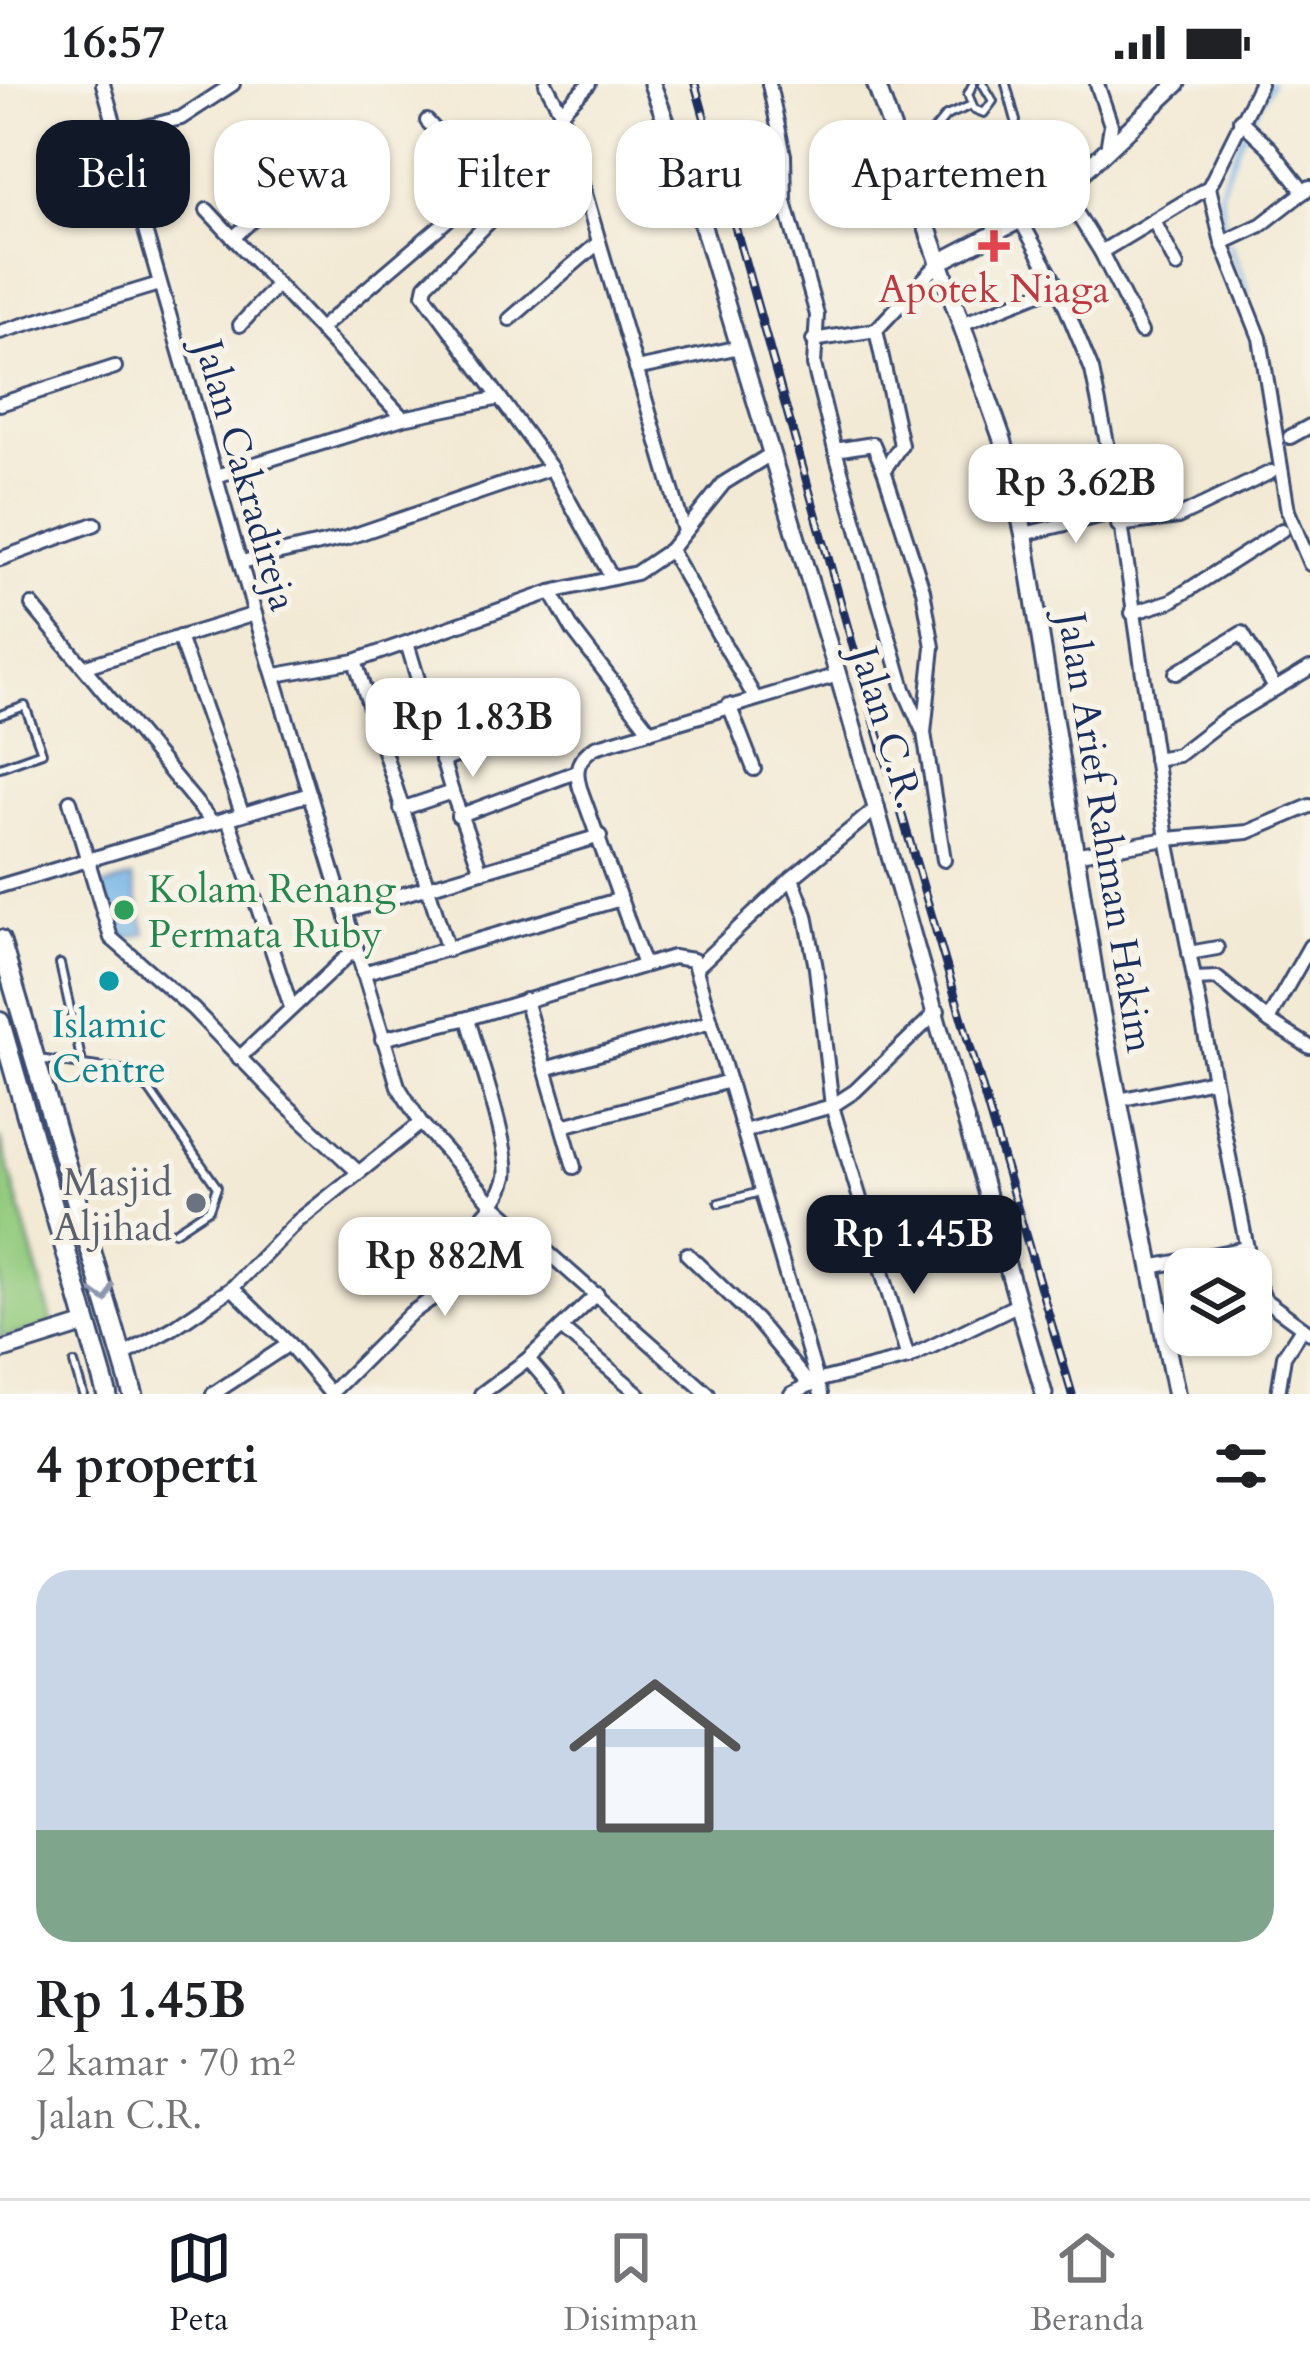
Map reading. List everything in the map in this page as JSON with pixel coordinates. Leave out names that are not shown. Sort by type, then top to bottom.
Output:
[{"type":"main road","name":"Jalan Arief Rahman Hakim","points":[[876,84],[889,120]]},
{"type":"main road","name":"Jalan Arief Rahman Hakim","points":[[928,228],[1003,441],[1024,534],[1073,855],[1176,1394]]},
{"type":"main road","points":[[0,940],[133,1394]]},
{"type":"main road","points":[[2,1033],[107,1394]]},
{"type":"street","name":"Jalan Cakradireja","points":[[104,84],[114,120]]},
{"type":"street","points":[[173,120],[233,84]]},
{"type":"street","points":[[546,84],[561,112],[684,531]]},
{"type":"street","points":[[561,112],[589,84]]},
{"type":"street","name":"Jalan C.R.","points":[[652,84],[695,200],[878,807],[1044,1394]]},
{"type":"street","points":[[769,84],[784,155],[785,202],[817,315],[814,365],[904,689],[924,733]]},
{"type":"street","points":[[1097,84],[1111,125],[1106,151]]},
{"type":"street","points":[[1090,167],[1177,84]]},
{"type":"street","points":[[1101,252],[1209,187],[1245,124],[1260,84]]},
{"type":"street","points":[[1111,125],[1136,121]]},
{"type":"street","points":[[1226,242],[1261,225],[1307,189],[1245,124]]},
{"type":"street","points":[[1209,187],[1260,338],[1288,511],[1310,564]]},
{"type":"street","points":[[207,210],[403,418]]},
{"type":"street","points":[[1155,223],[1177,266]]},
{"type":"street","name":"Jalan Cakradireja","points":[[144,228],[398,1086],[421,1123],[493,1204],[708,1394]]},
{"type":"street","points":[[233,238],[244,228]]},
{"type":"street","points":[[321,328],[438,228]]},
{"type":"street","points":[[486,228],[424,289],[551,468],[612,578]]},
{"type":"street","points":[[813,340],[876,330],[940,262],[1006,228]]},
{"type":"street","points":[[1025,228],[1057,286],[1092,370],[1115,482],[1167,839],[1246,1248]]},
{"type":"street","points":[[1086,228],[1141,332]]},
{"type":"street","points":[[510,319],[598,243]]},
{"type":"street","points":[[0,332],[159,284]]},
{"type":"street","points":[[240,325],[277,286]]},
{"type":"street","points":[[962,324],[1057,286]]},
{"type":"street","points":[[876,330],[901,445],[884,470]]},
{"type":"street","points":[[636,369],[740,346]]},
{"type":"street","points":[[0,404],[115,367]]},
{"type":"street","points":[[216,476],[403,418],[500,398]]},
{"type":"street","points":[[1289,437],[1310,426]]},
{"type":"street","points":[[836,450],[873,444],[923,590],[933,646],[924,733],[944,860]]},
{"type":"street","points":[[276,676],[355,661],[550,592],[636,573],[670,550],[724,483],[771,454]]},
{"type":"street","points":[[242,562],[346,538],[551,468]]},
{"type":"street","points":[[1024,534],[1117,518],[1178,517],[1271,472]]},
{"type":"street","points":[[0,559],[95,524]]},
{"type":"street","points":[[1132,613],[1171,601],[1282,530]]},
{"type":"street","points":[[670,550],[755,698]]},
{"type":"street","points":[[550,592],[650,731]]},
{"type":"street","points":[[32,605],[213,823]]},
{"type":"street","points":[[86,666],[255,614]]},
{"type":"street","points":[[1176,673],[1242,633],[1276,688]]},
{"type":"street","points":[[178,637],[291,1007]]},
{"type":"street","points":[[407,643],[458,816],[481,871]]},
{"type":"street","points":[[355,661],[448,950]]},
{"type":"street","points":[[1155,760],[1178,754],[1206,731],[1310,668]]},
{"type":"street","points":[[644,965],[576,772],[579,762],[591,749],[838,675]]},
{"type":"street","points":[[729,705],[754,769]]},
{"type":"street","points":[[442,760],[544,724]]},
{"type":"street","points":[[458,816],[576,772]]},
{"type":"street","points":[[401,809],[452,792]]},
{"type":"street","points":[[0,886],[310,794]]},
{"type":"street","points":[[70,801],[111,938],[194,1009],[238,1058],[357,1171]]},
{"type":"street","points":[[1073,855],[1167,839],[1248,832],[1310,806]]},
{"type":"street","points":[[698,968],[792,878],[878,807]]},
{"type":"street","points":[[347,911],[600,836]]},
{"type":"street","points":[[792,878],[806,915],[816,968],[832,1106],[908,1358]]},
{"type":"street","points":[[363,973],[621,899]]},
{"type":"street","points":[[1268,1020],[1310,946]]},
{"type":"street","points":[[238,1058],[356,948]]},
{"type":"street","points":[[1189,953],[1216,948]]},
{"type":"street","points":[[382,1039],[682,955],[693,960],[817,1386]]},
{"type":"street","points":[[1194,979],[1217,978],[1310,1047]]},
{"type":"street","points":[[525,1000],[574,1167]]},
{"type":"street","points":[[744,1131],[832,1106],[867,1080],[938,1011]]},
{"type":"street","points":[[232,1288],[290,1344],[331,1394],[410,1314],[463,1277],[447,1251],[493,1204],[506,1168],[468,1018]]},
{"type":"street","points":[[545,1069],[711,1022]]},
{"type":"street","points":[[1119,1100],[1213,1080]]},
{"type":"street","points":[[563,1126],[728,1081]]},
{"type":"street","points":[[122,1357],[232,1288],[298,1221],[421,1123]]},
{"type":"street","points":[[875,1251],[904,1238],[995,1213]]},
{"type":"street","points":[[687,1254],[817,1386]]},
{"type":"street","points":[[1151,1267],[1164,1264]]},
{"type":"street","points":[[486,1393],[597,1294]]},
{"type":"street","points":[[791,1394],[908,1358],[1017,1305]]},
{"type":"street","points":[[1272,1305],[1306,1330],[1284,1356],[1277,1394]]},
{"type":"street","points":[[0,1351],[86,1324]]},
{"type":"street","points":[[561,1328],[639,1394]]},
{"type":"street","points":[[213,1394],[290,1344]]},
{"type":"street","points":[[528,1359],[558,1394]]},
{"type":"lane","points":[[973,84],[968,94],[972,105],[984,113],[992,106],[983,84]]},
{"type":"lane","points":[[1006,84],[1015,120]]},
{"type":"lane","points":[[943,120],[972,105]]},
{"type":"lane","points":[[0,715],[25,706],[42,752],[0,766]]},
{"type":"lane","points":[[60,964],[82,1064]]},
{"type":"lane","points":[[35,1059],[128,1071],[150,1090],[217,1187],[208,1209],[174,1232]]},
{"type":"lane","points":[[718,1203],[760,1192]]},
{"type":"lane","points":[[74,1364],[83,1394]]},
{"type":"green space","points":[[0,1137],[53,1325],[0,1338]]},
{"type":"water","name":"Kolam Renang Permata Ruby","points":[[132,878],[146,933],[117,942],[101,887]]},
{"type":"waterway","points":[[1224,227],[1220,190],[1271,84]]},
{"type":"waterway","points":[[1229,243],[1249,294]]},
{"type":"railway","points":[[695,84],[865,689],[1072,1394]]},
{"type":"place","name":"Apotek Niaga","points":[[994,246]]},
{"type":"place","name":"Kolam Renang Permata Ruby","points":[[124,910]]},
{"type":"place","name":"Islamic Centre","points":[[109,981]]},
{"type":"place","name":"Masjid Aljihad","points":[[196,1203]]}]
